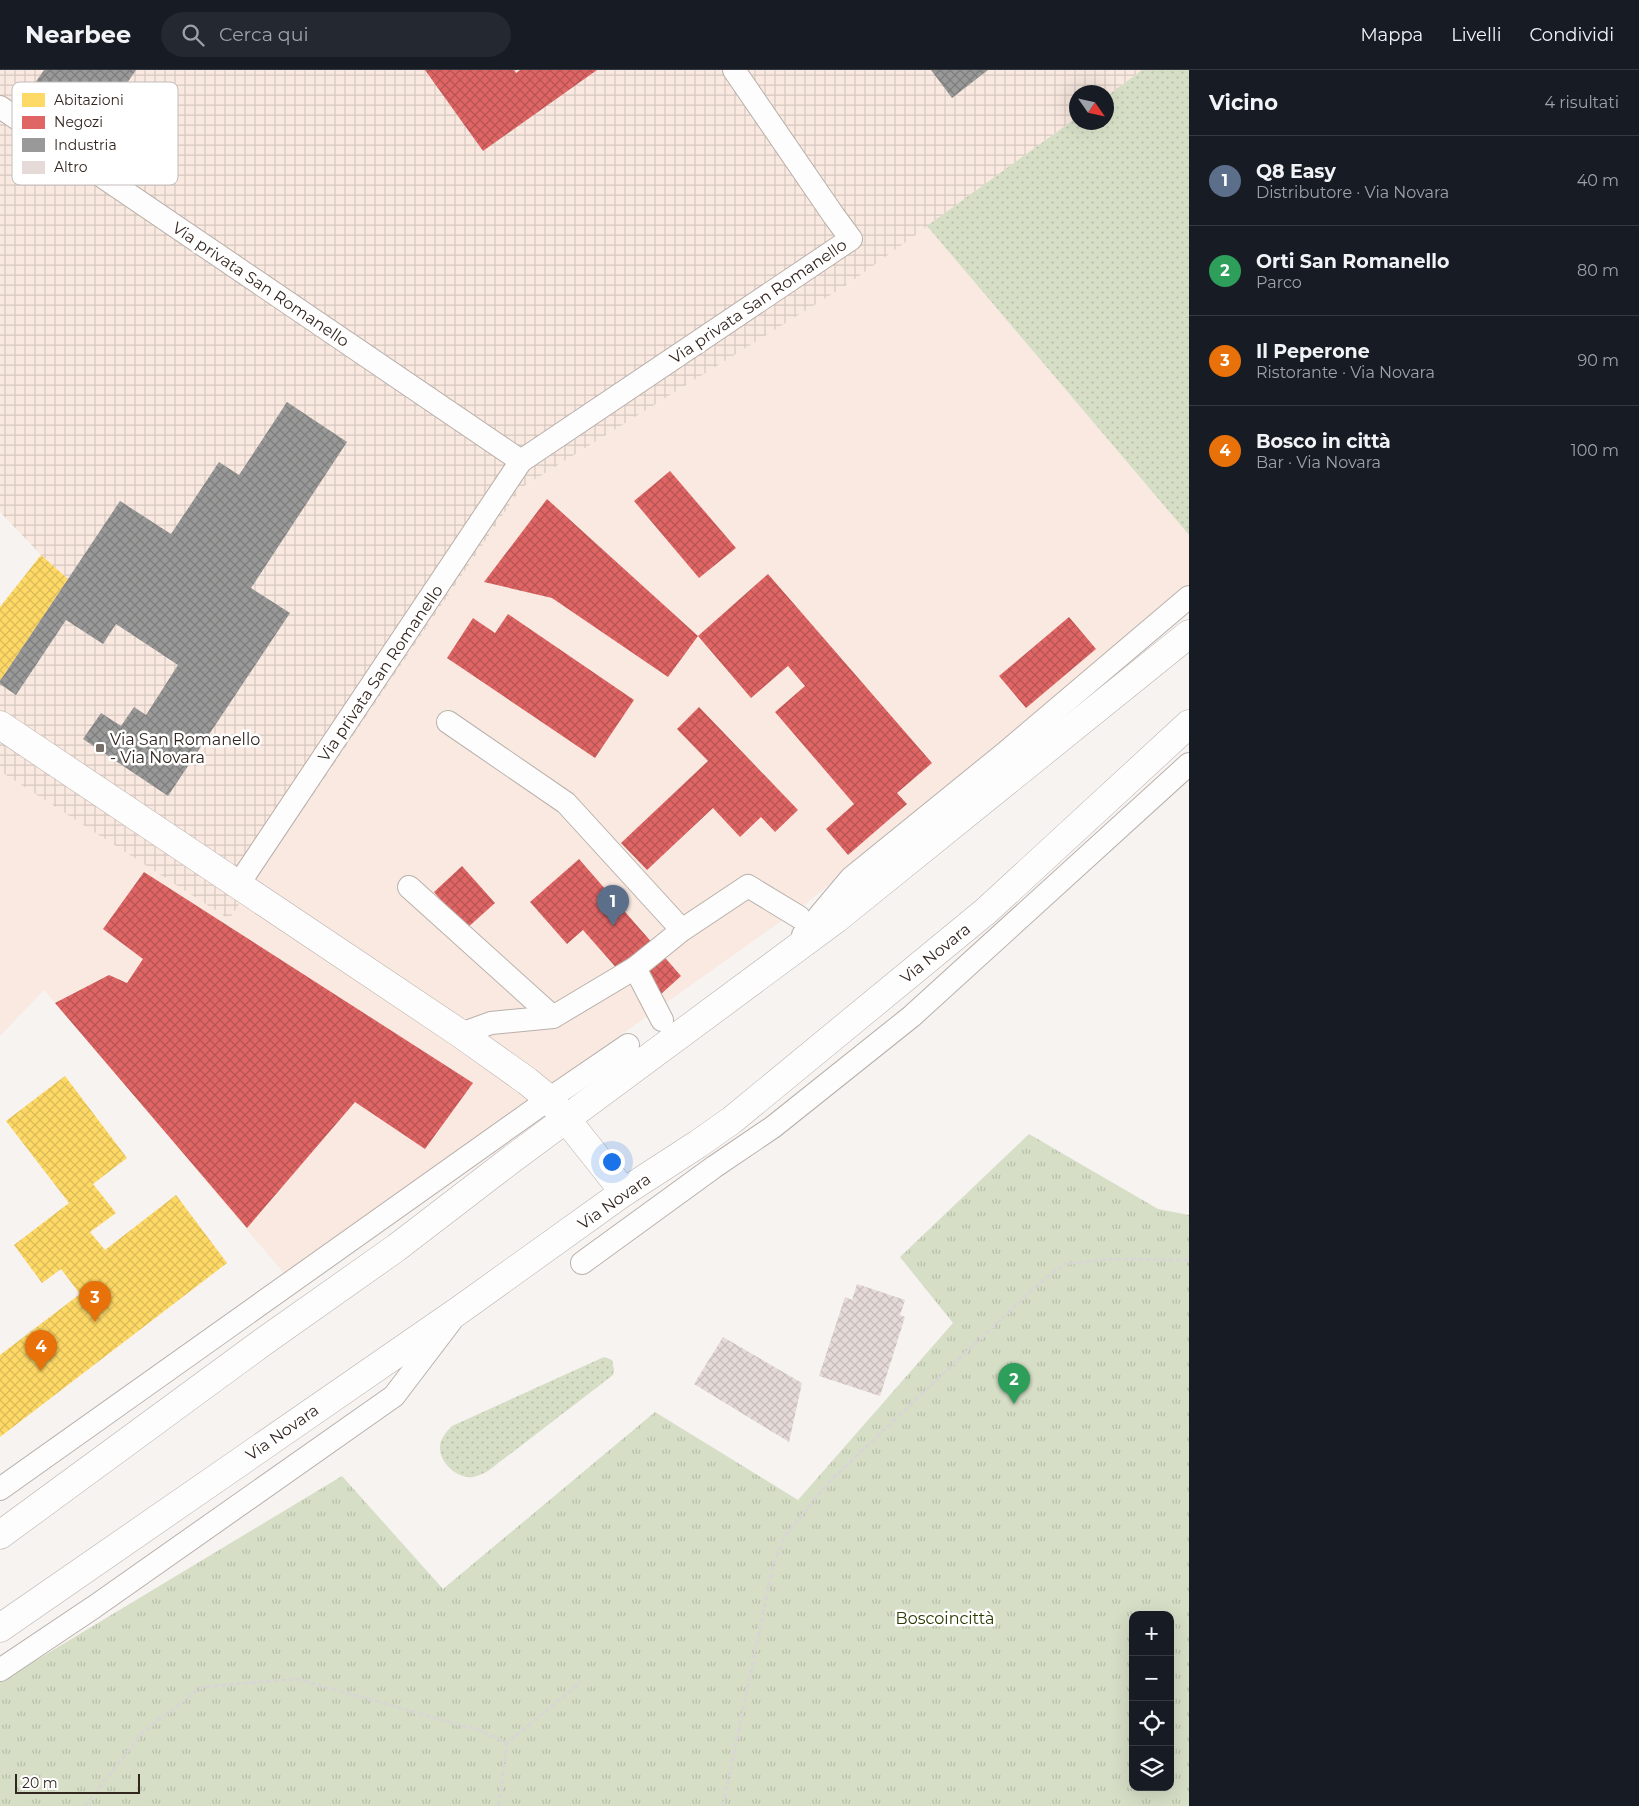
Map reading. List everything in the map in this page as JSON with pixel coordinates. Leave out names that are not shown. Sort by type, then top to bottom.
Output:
[{"type":"main road","points":[[0,1535],[255,1348],[396,1248],[557,1109],[782,960],[836,919],[1189,634]]},
{"type":"main road","name":"Via Novara","points":[[0,1628],[461,1309],[624,1192],[732,1120],[986,911],[1189,724]]},
{"type":"main road","points":[[0,725],[461,1034],[527,1081],[557,1109],[624,1192]]},
{"type":"lane","name":"Via privata San Romanello","points":[[238,885],[521,461],[851,239],[734,70]]},
{"type":"lane","name":"Via privata San Romanello","points":[[0,108],[12,116]]},
{"type":"lane","name":"Via privata San Romanello","points":[[114,185],[521,461]]},
{"type":"lane","points":[[782,960],[851,878],[1005,753],[1189,597]]},
{"type":"lane","points":[[448,722],[566,803],[682,930]]},
{"type":"lane","points":[[582,1263],[714,1167],[773,1127],[912,1016],[1189,764]]},
{"type":"lane","points":[[461,1034],[491,1023],[553,1017],[634,968],[682,930],[748,886],[799,917]]},
{"type":"lane","points":[[409,887],[553,1017]]},
{"type":"lane","points":[[634,968],[662,1020]]},
{"type":"lane","points":[[0,1489],[557,1109],[628,1046]]},
{"type":"lane","points":[[0,1670],[94,1607],[394,1396],[461,1309]]},
{"type":"path","points":[[723,1806],[774,1566],[785,1536],[829,1482],[1036,1286],[1064,1264],[1111,1259],[1189,1260]]},
{"type":"path","points":[[84,1806],[143,1732],[202,1688],[297,1679],[482,1731],[507,1743]]},
{"type":"path","points":[[499,1806],[507,1743],[581,1682]]},
{"type":"shaded area","points":[[0,70],[1142,70],[1114,91],[1114,85],[1069,85],[1069,123],[848,284],[521,488],[229,919],[0,771],[0,681],[68,579],[41,555],[0,512]]},
{"type":"shaded area","points":[[927,226],[1189,535],[1189,596],[804,905],[584,1061],[288,1278],[44,990],[0,1036],[0,763],[229,918],[521,488],[848,284]]},
{"type":"green space","points":[[1142,70],[1189,70],[1189,535],[927,226],[1069,123],[1069,130],[1114,130],[1114,91]]},
{"type":"green space","name":"Boscoincittà","points":[[1029,1134],[1158,1209],[1189,1215],[1189,1806],[0,1806],[0,1682],[342,1476],[443,1589],[655,1412],[798,1500],[953,1323],[900,1257]]},
{"type":"green space","points":[[604,1357],[612,1360],[613,1375],[488,1471],[475,1477],[467,1477],[455,1473],[442,1458],[440,1452],[441,1440],[452,1426]]},
{"type":"building: Abitazioni","points":[[41,555],[68,579],[0,681],[0,607]]},
{"type":"building: Abitazioni","points":[[65,1076],[127,1158],[93,1184],[116,1213],[90,1232],[105,1250],[176,1195],[227,1263],[0,1437],[0,1355],[80,1294],[61,1269],[42,1283],[14,1245],[69,1203],[6,1121]]},
{"type":"building: Negozi","points":[[425,70],[514,70],[516,73],[520,70],[597,70],[483,151]]},
{"type":"building: Negozi","points":[[670,471],[736,548],[699,578],[634,501]]},
{"type":"building: Negozi","points":[[547,499],[698,636],[668,677],[552,598],[484,582]]},
{"type":"building: Negozi","points":[[768,574],[932,763],[897,793],[907,804],[848,855],[826,829],[854,804],[775,712],[805,686],[788,666],[751,698],[698,636]]},
{"type":"building: Negozi","points":[[508,614],[634,700],[595,758],[447,658],[473,618],[495,633]]},
{"type":"building: Negozi","points":[[1069,617],[1096,649],[1026,708],[999,676]]},
{"type":"building: Negozi","points":[[699,707],[798,810],[775,832],[761,817],[740,837],[713,808],[647,870],[621,843],[708,761],[677,729]]},
{"type":"building: Negozi","points":[[579,859],[681,976],[649,1005],[583,930],[567,944],[530,902]]},
{"type":"building: Negozi","points":[[462,866],[495,903],[466,929],[434,892]]},
{"type":"building: Negozi","points":[[144,872],[473,1083],[425,1149],[355,1102],[247,1228],[55,1003],[109,975],[127,983],[143,959],[103,929]]},
{"type":"building: Industria","points":[[44,70],[136,70],[128,82],[36,82]]},
{"type":"building: Industria","points":[[931,70],[988,70],[952,98]]},
{"type":"building: Industria","points":[[287,402],[347,442],[251,588],[290,613],[168,796],[83,739],[101,713],[121,726],[134,707],[146,715],[178,665],[116,624],[103,644],[66,620],[16,695],[0,684],[0,681],[120,501],[171,534],[219,462],[239,475]]},
{"type":"building: Altro","points":[[857,1284],[905,1300],[900,1315],[905,1317],[880,1396],[819,1376],[845,1297],[852,1300]]},
{"type":"building: Altro","points":[[723,1337],[802,1383],[789,1442],[694,1384]]},
{"type":"place","name":"Via San Romanello - Via Novara","points":[[100,748]]},
{"type":"place","name":"Q8 Easy","points":[[613,926]]},
{"type":"place","name":"Il Peperone","points":[[95,1322]]},
{"type":"place","name":"Bosco in città","points":[[41,1371]]},
{"type":"place","name":"Orti San Romanello","points":[[1014,1404]]}]
